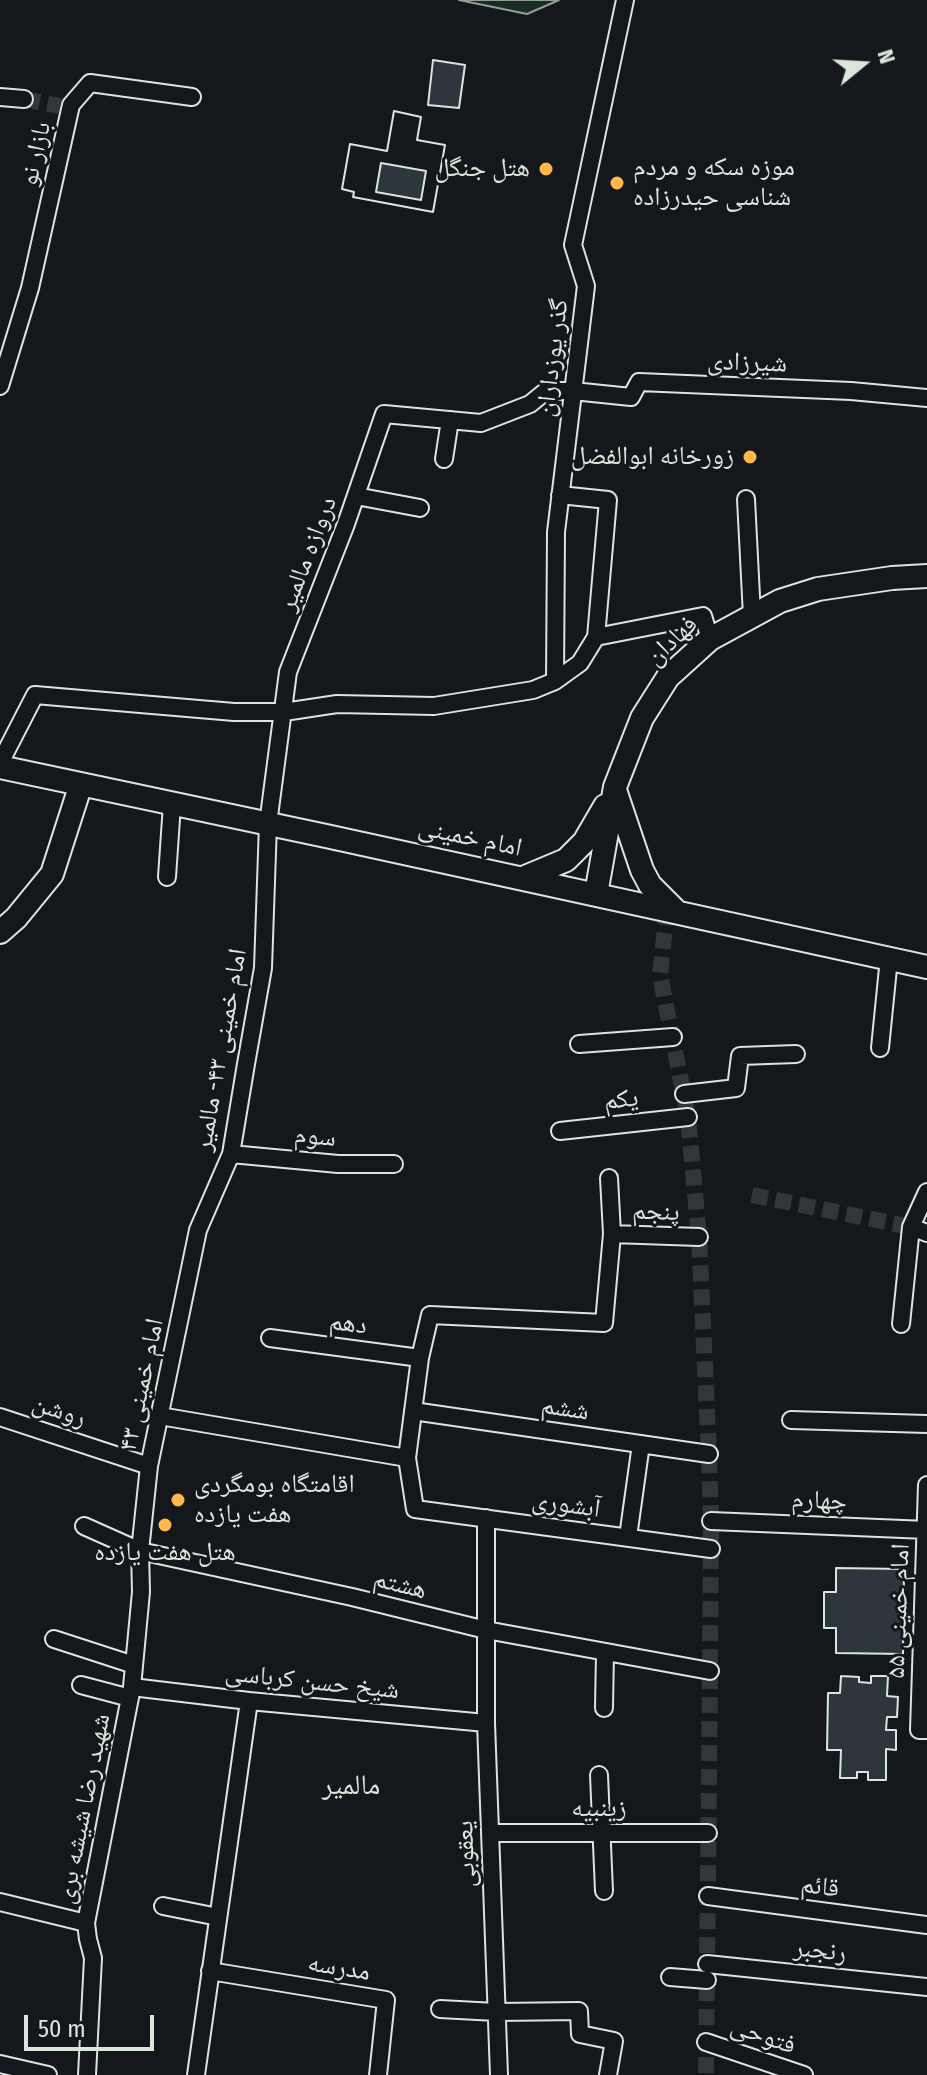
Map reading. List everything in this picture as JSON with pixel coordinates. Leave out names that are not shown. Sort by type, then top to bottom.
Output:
[{"type":"street","name":"گذر يوزداران","points":[[555,681],[556,532],[586,286],[573,245],[625,0]]},
{"type":"street","name":"بازار نو","points":[[0,386],[30,288],[65,106],[90,83],[192,97]]},
{"type":"street","points":[[0,97],[24,99]]},
{"type":"street","name":"شیرزادی","points":[[573,391],[631,397],[639,382],[851,391],[927,398]]},
{"type":"street","points":[[444,459],[450,420],[481,423],[530,404],[546,391],[573,391]]},
{"type":"street","name":"دروازه مالمیر","points":[[268,824],[288,672],[384,414],[450,420]]},
{"type":"street","points":[[0,765],[35,695],[234,712],[284,712],[337,704],[434,706],[533,690],[555,681],[580,663],[596,637],[608,500],[560,495]]},
{"type":"street","points":[[356,496],[420,508]]},
{"type":"street","points":[[746,499],[752,616]]},
{"type":"street","name":"فهادان","points":[[596,894],[615,787],[642,718],[668,677],[710,639],[780,601],[818,589],[927,576]]},
{"type":"street","points":[[596,637],[703,616],[710,639]]},
{"type":"street","name":"امام خمینی","points":[[0,765],[927,967]]},
{"type":"street","points":[[0,932],[16,918],[52,874],[81,784]]},
{"type":"street","points":[[523,878],[566,860],[584,842],[615,787]]},
{"type":"street","points":[[615,787],[642,870],[655,891],[676,911]]},
{"type":"street","points":[[167,877],[172,804]]},
{"type":"street","name":"امام خمینی ۴۳- مالمیر","points":[[198,1230],[231,1154],[263,968],[268,824]]},
{"type":"street","points":[[880,1048],[889,958]]},
{"type":"street","points":[[579,1044],[673,1037]]},
{"type":"street","points":[[684,1094],[736,1088],[740,1056],[796,1054]]},
{"type":"street","name":"یکم","points":[[560,1131],[688,1117]]},
{"type":"street","name":"سوم","points":[[231,1154],[338,1164],[394,1164]]},
{"type":"street","points":[[160,1416],[407,1458],[420,1358],[430,1315],[604,1323],[612,1234],[609,1178]]},
{"type":"street","points":[[901,1324],[927,1192]]},
{"type":"street","name":"امام خمینی ۴۳","points":[[140,1551],[149,1466],[198,1230]]},
{"type":"street","name":"پنجم","points":[[612,1234],[699,1237]]},
{"type":"street","name":"دهم","points":[[270,1338],[420,1358]]},
{"type":"street","name":"ششم","points":[[413,1411],[709,1454]]},
{"type":"street","points":[[791,1420],[927,1424]]},
{"type":"street","name":"روشن","points":[[2,1423],[149,1466]]},
{"type":"street","points":[[628,1537],[641,1444]]},
{"type":"street","name":"آبشوری","points":[[407,1458],[415,1509],[711,1549]]},
{"type":"street","name":"امام خمینی ۵۵","points":[[927,1485],[919,1730],[927,1730]]},
{"type":"street","name":"یعقوبی","points":[[486,1518],[486,1723],[499,2075]]},
{"type":"street","name":"چهارم","points":[[711,1521],[926,1530]]},
{"type":"street","name":"هشتم","points":[[84,1526],[140,1551],[486,1630],[710,1671]]},
{"type":"street","name":"شهید رضا شیشه بری","points":[[87,2075],[93,1958],[86,1923],[131,1692],[141,1592],[140,1551]]},
{"type":"street","points":[[54,1639],[134,1665]]},
{"type":"street","points":[[604,1708],[605,1652]]},
{"type":"street","name":"شیخ حسن کرباسی","points":[[81,1685],[486,1723]]},
{"type":"street","points":[[196,2075],[249,1701]]},
{"type":"street","points":[[599,1775],[604,1891]]},
{"type":"street","name":"زینبیه","points":[[490,1833],[708,1833]]},
{"type":"street","name":"قائم","points":[[708,1896],[927,1925]]},
{"type":"street","points":[[0,1902],[86,1923]]},
{"type":"street","points":[[163,1906],[218,1917]]},
{"type":"street","name":"مدرسه","points":[[210,1971],[386,2000],[378,2075]]},
{"type":"street","name":"رنجبر","points":[[670,1977],[707,1972],[927,1987]]},
{"type":"street","points":[[440,2009],[579,2011],[580,2034],[614,2041],[608,2075]]},
{"type":"street","name":"فتوحی","points":[[706,2042],[804,2075]]},
{"type":"street","points":[[0,2064],[48,2075]]},
{"type":"green space","points":[[459,0],[559,0],[527,14]]},
{"type":"building","points":[[433,60],[465,65],[459,108],[428,105]]},
{"type":"building","points":[[394,111],[421,117],[417,140],[445,145],[433,212],[353,197],[354,192],[342,189],[350,144],[387,151]],"holes":[[[381,163],[426,171],[421,200],[376,192]]]},
{"type":"building","points":[[394,111],[421,117],[417,140],[445,145],[433,212],[353,197],[354,192],[342,189],[350,144],[387,151]]},
{"type":"building","points":[[836,1568],[904,1569],[903,1654],[836,1653],[836,1628],[824,1628],[824,1592],[836,1592]]},
{"type":"building","points":[[841,1676],[859,1677],[859,1682],[871,1683],[871,1676],[888,1676],[887,1696],[898,1697],[897,1717],[887,1717],[886,1730],[896,1730],[896,1750],[886,1749],[886,1780],[868,1780],[868,1772],[857,1772],[857,1778],[840,1778],[841,1750],[827,1750],[828,1693],[840,1693]]},
{"type":"tunnel","points":[[24,99],[60,106]]},
{"type":"tunnel","points":[[667,909],[660,975],[688,1117],[699,1237],[709,1454],[706,2075]]},
{"type":"tunnel","points":[[752,1195],[911,1227]]},
{"type":"place","name":"هتل جنگل","points":[[546,169]]},
{"type":"place","name":"موزه سکه و مردم شناسی حیدرزاده","points":[[617,183]]},
{"type":"place","name":"زورخانه ابوالفضل","points":[[750,457]]},
{"type":"place","name":"اقامتگاه بومگردی هفت یازده","points":[[178,1500]]},
{"type":"place","name":"هتل هفت یازده","points":[[165,1525]]},
{"type":"district","name":"مالمیر","points":[[351,1786]]}]
